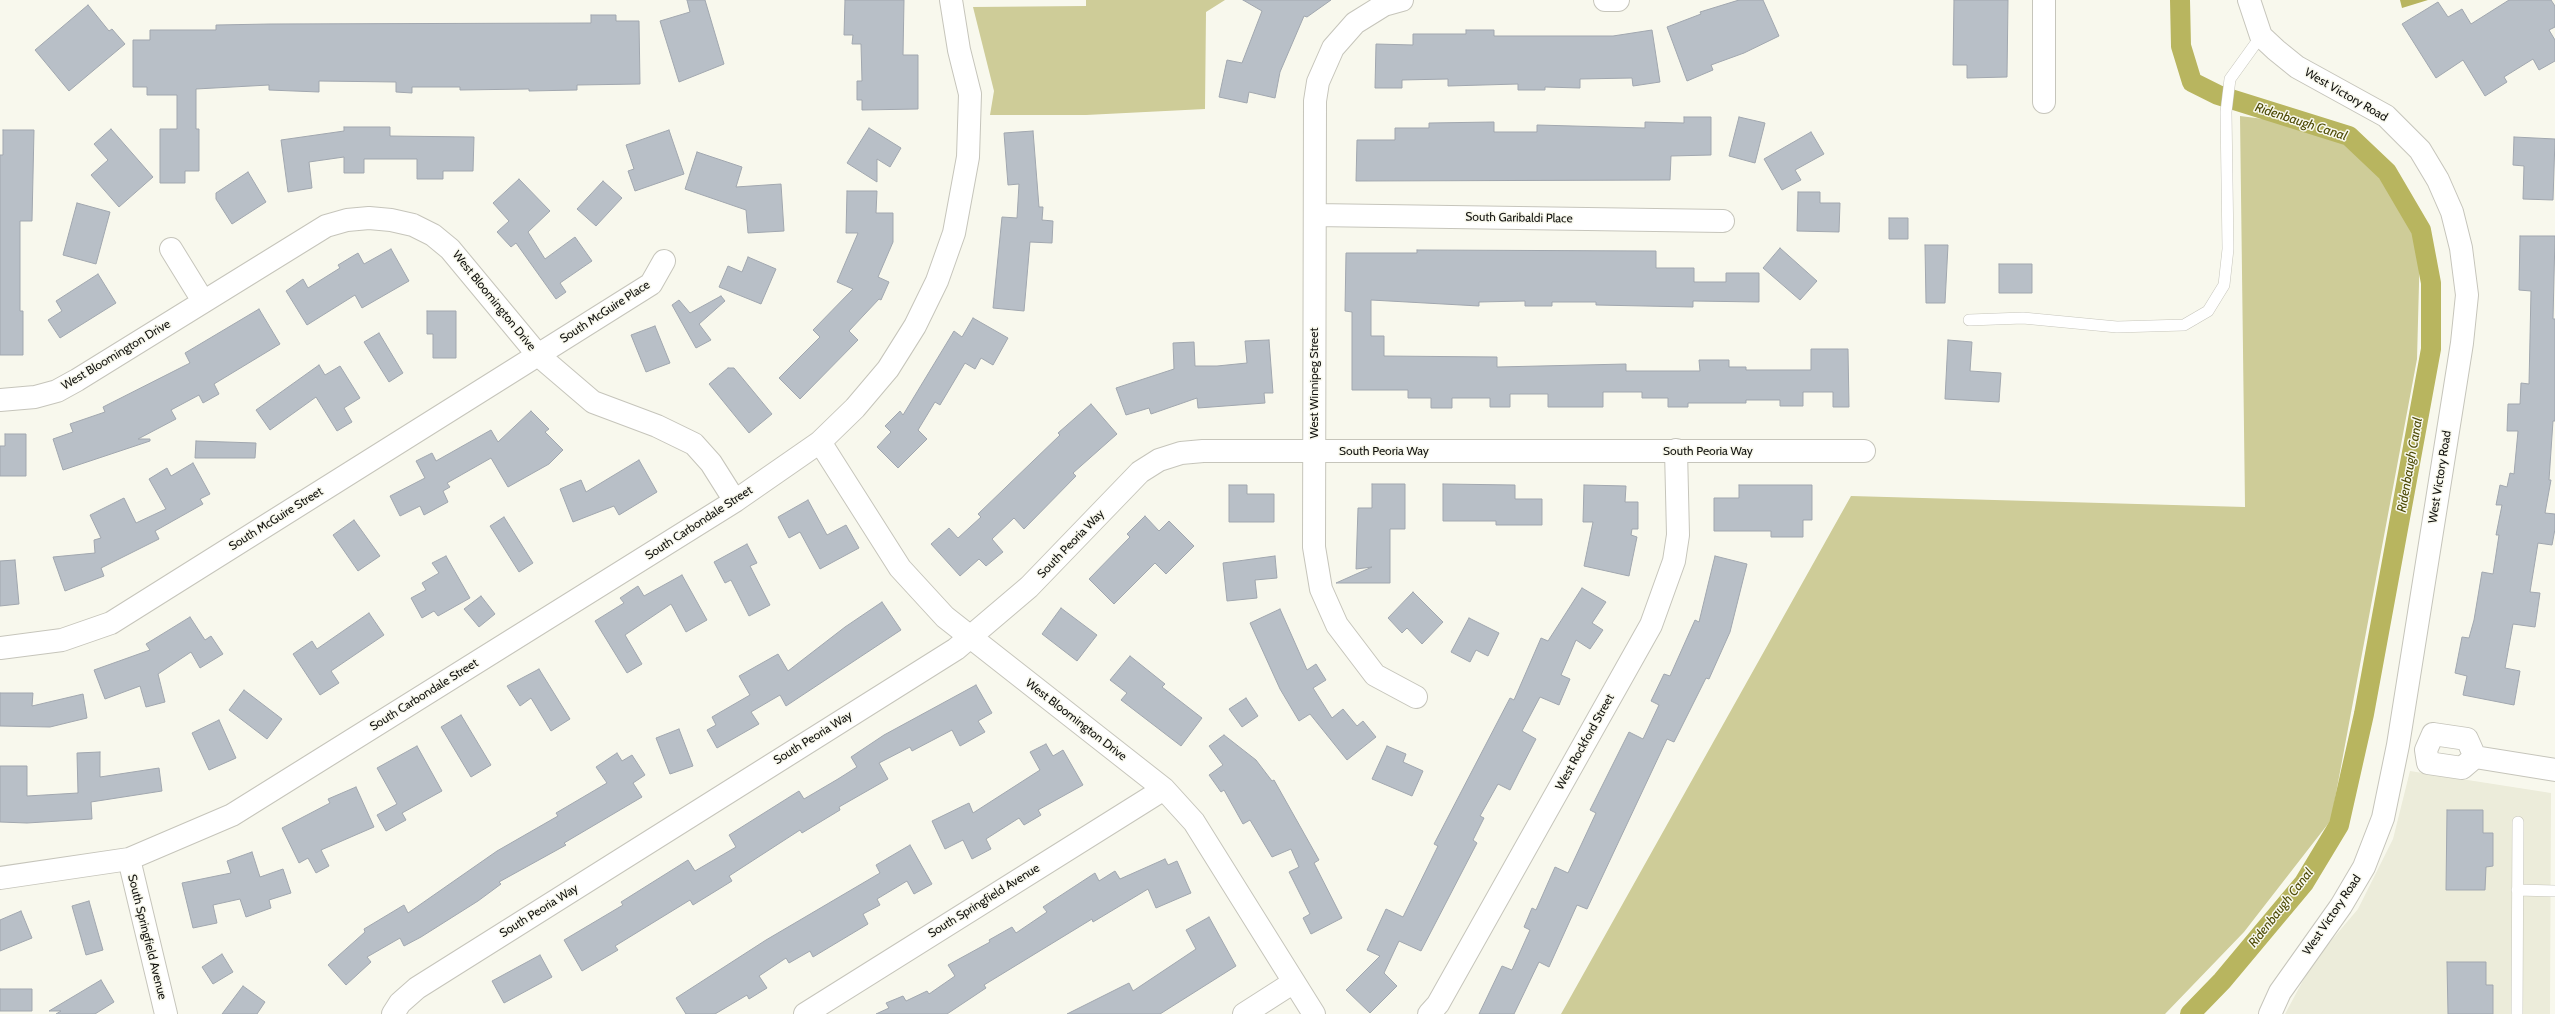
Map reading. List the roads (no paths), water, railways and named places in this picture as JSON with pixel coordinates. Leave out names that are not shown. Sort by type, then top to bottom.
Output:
[{"type":"street","name":"South Carbondale Street","points":[[0,878],[129,859],[232,816],[735,501],[820,442],[855,408],[888,369],[915,326],[942,267],[954,233],[968,157],[970,94],[959,50],[951,0]]},
{"type":"street","name":"West Winnipeg Street","points":[[1402,0],[1384,5],[1367,14],[1344,35],[1333,48],[1318,82],[1315,101],[1314,215],[1314,547],[1321,589],[1337,625],[1375,675],[1416,697]]},
{"type":"street","points":[[1605,0],[1618,0]]},
{"type":"street","points":[[2044,0],[2044,102]]},
{"type":"street","points":[[2249,0],[2261,36]]},
{"type":"street","name":"West Victory Road","points":[[2261,36],[2297,67],[2386,116],[2420,150],[2438,180],[2452,212],[2461,248],[2467,295],[2462,343],[2398,745],[2383,818],[2364,867],[2341,906],[2280,992],[2270,1014]]},
{"type":"street","name":"South Garibaldi Place","points":[[1314,215],[1723,221]]},
{"type":"street","name":"West Bloomington Drive","points":[[0,400],[35,397],[56,391],[326,226],[347,220],[369,218],[391,220],[413,225],[433,235],[450,249],[538,355],[593,402],[657,426],[694,444],[711,463],[735,501]]},
{"type":"street","points":[[171,249],[203,301]]},
{"type":"street","name":"South McGuire Place","points":[[538,355],[651,284],[664,261]]},
{"type":"street","name":"South McGuire Street","points":[[0,648],[62,640],[111,623],[538,355]]},
{"type":"street","name":"West Bloomington Drive","points":[[820,442],[900,568],[945,617],[971,635],[1164,789],[1194,822],[1314,1014]]},
{"type":"street","name":"West Rockford Street","points":[[1429,1014],[1438,1004],[1651,625],[1674,561],[1678,535],[1676,450]]},
{"type":"street","name":"South Peoria Way","points":[[393,1014],[400,1003],[417,988],[949,653],[1029,587],[1140,472],[1159,460],[1180,453],[1202,451],[1864,451]]},
{"type":"street","points":[[2475,757],[2467,739],[2433,734],[2426,750],[2428,763],[2462,768],[2475,757],[2555,770]]},
{"type":"street","points":[[2398,745],[2426,750]]},
{"type":"street","name":"South Springfield Avenue","points":[[805,1014],[1164,789]]},
{"type":"street","name":"South Springfield Avenue","points":[[129,859],[166,1014]]},
{"type":"street","points":[[1244,1014],[1294,982]]},
{"type":"lane","points":[[1969,320],[2023,318],[2116,327],[2184,325],[2208,312],[2224,285],[2228,249],[2226,112],[2230,79],[2261,36]]},
{"type":"lane","points":[[2517,1014],[2518,822]]},
{"type":"lane","points":[[2517,890],[2555,891]]},
{"type":"waterway","name":"Ridenbaugh Canal","points":[[2180,0],[2181,46],[2192,82],[2218,95],[2349,136],[2387,172],[2421,230],[2431,283],[2431,349],[2364,714],[2339,825],[2304,883],[2222,981],[2190,1014]]}]
